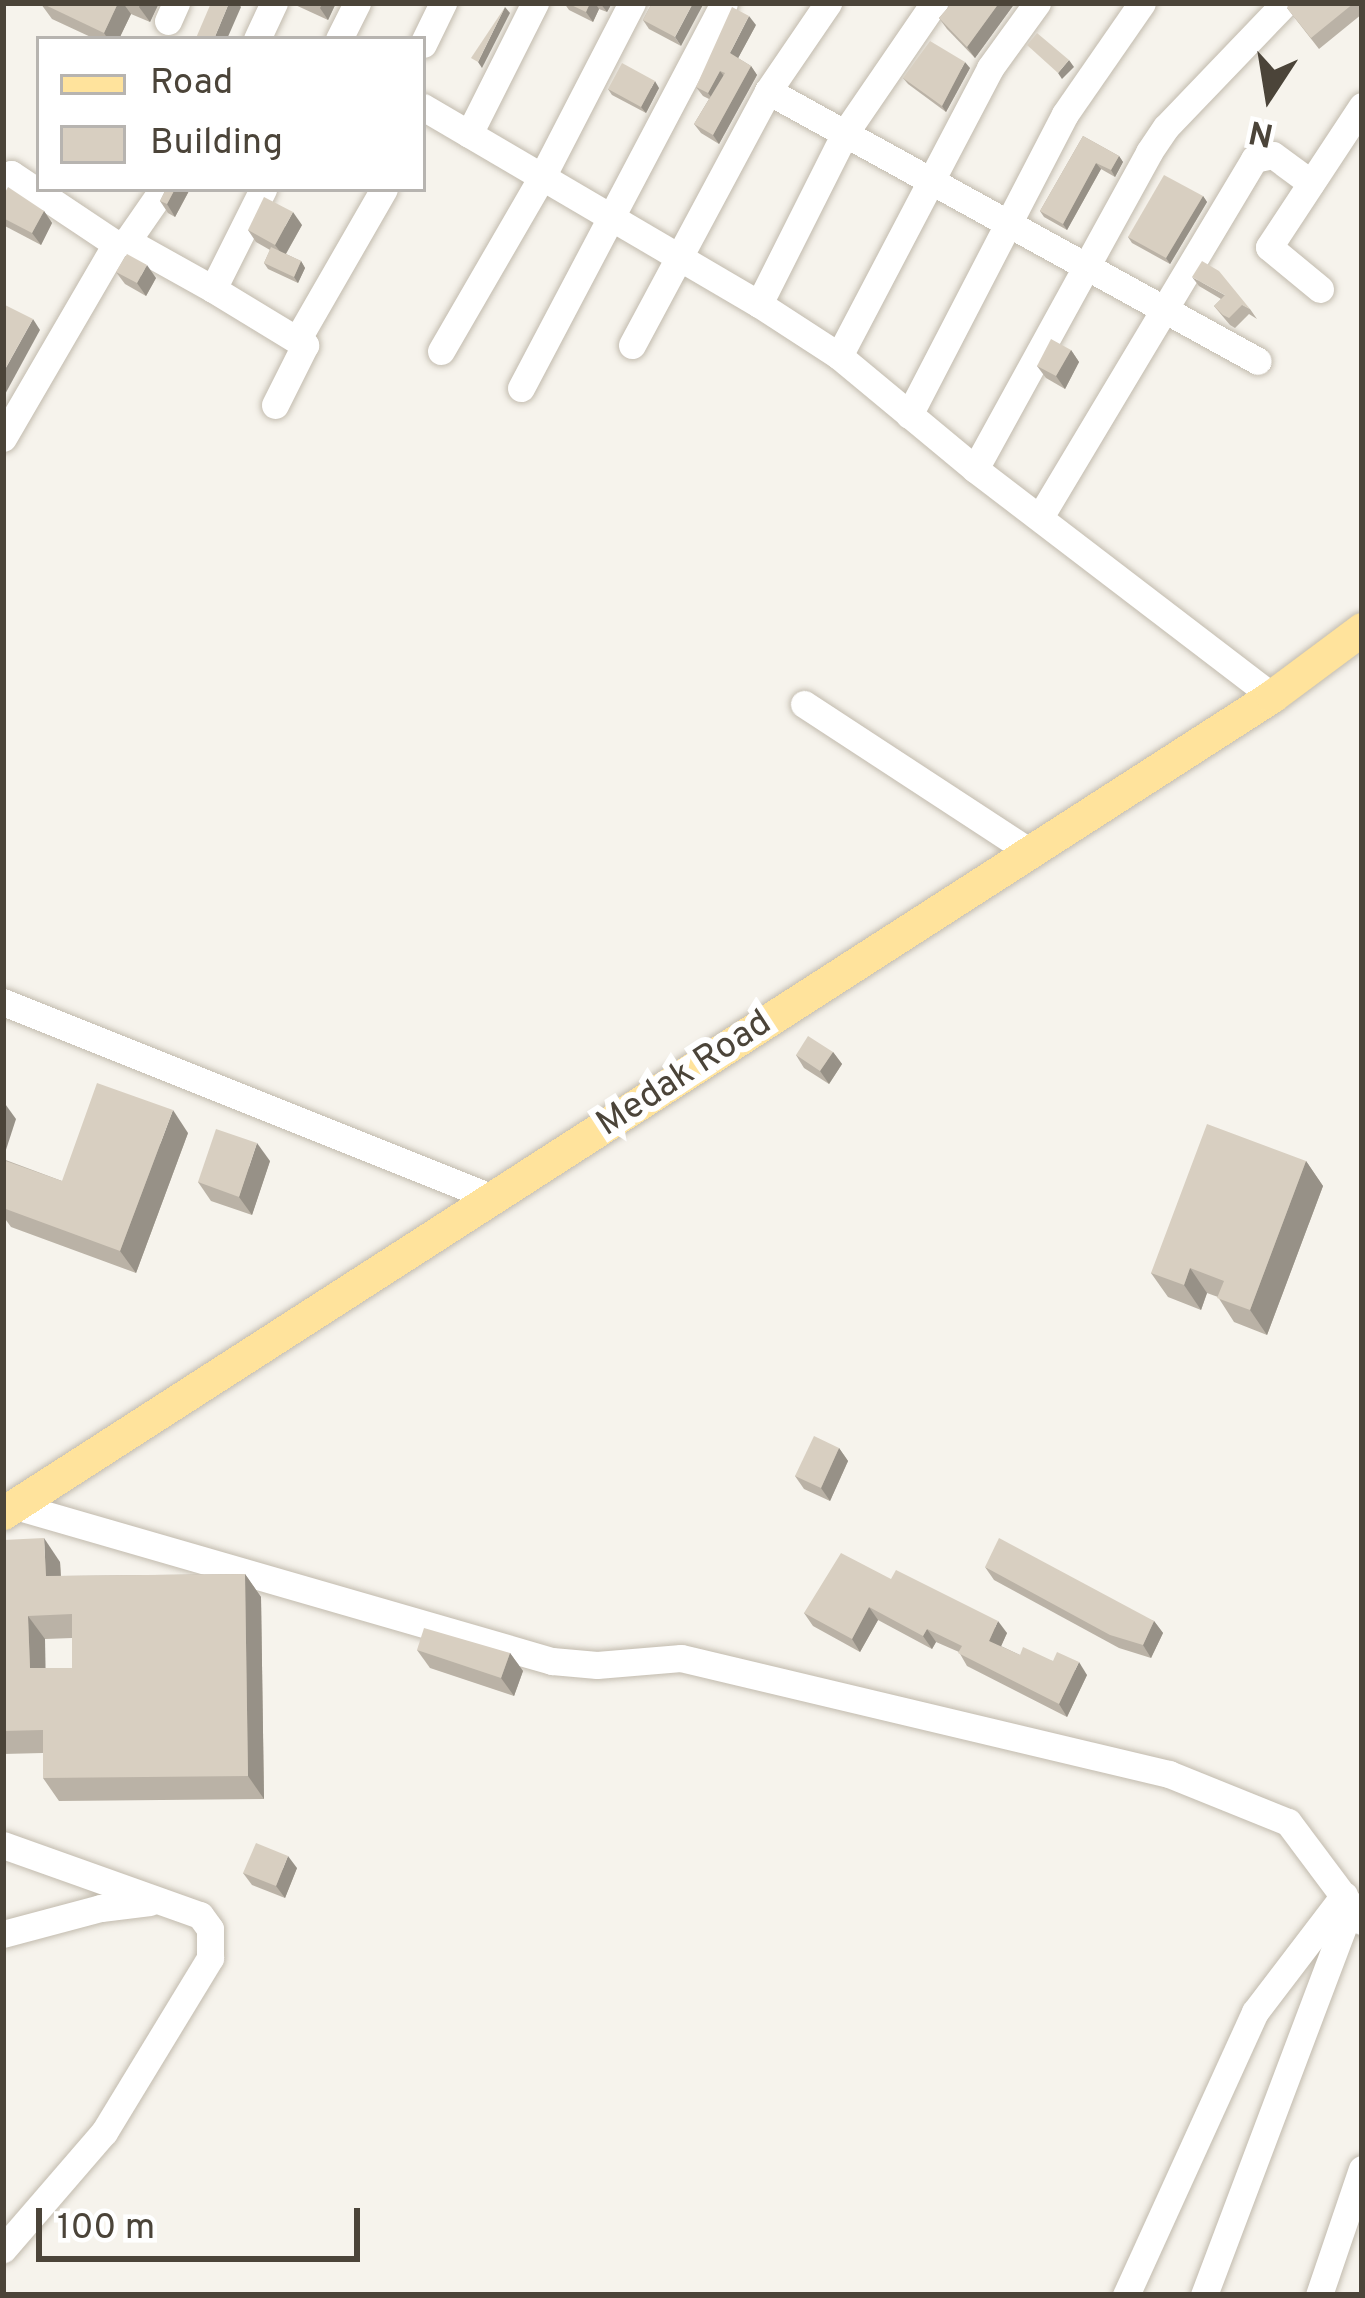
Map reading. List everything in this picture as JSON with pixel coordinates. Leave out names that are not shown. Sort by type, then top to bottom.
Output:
[{"type":"main road","name":"Medak Road","points":[[11,1510],[1272,696],[1362,629]]},
{"type":"street","points":[[258,36],[274,3]]},
{"type":"street","points":[[340,36],[357,3]]},
{"type":"street","points":[[426,38],[443,3]]},
{"type":"street","points":[[469,134],[536,3]]},
{"type":"street","points":[[441,351],[542,177],[632,3]]},
{"type":"street","points":[[521,388],[724,3]]},
{"type":"street","points":[[632,345],[768,91],[828,3]]},
{"type":"street","points":[[759,304],[844,133],[934,3]]},
{"type":"street","points":[[838,356],[990,68],[1037,3]]},
{"type":"street","points":[[975,469],[1166,127],[1285,3]]},
{"type":"street","points":[[909,416],[1065,114],[1127,8]]},
{"type":"street","points":[[768,91],[1258,361]]},
{"type":"street","points":[[1320,289],[1270,248],[1362,106]]},
{"type":"street","points":[[426,112],[759,304],[838,356],[975,469],[1272,696]]},
{"type":"street","points":[[1040,517],[1259,154],[1273,155],[1311,183]]},
{"type":"street","points":[[3,188],[11,174],[36,189]]},
{"type":"street","points":[[40,192],[297,340],[306,352],[275,406]]},
{"type":"street","points":[[3,438],[122,242],[161,192]]},
{"type":"street","points":[[212,289],[261,192]]},
{"type":"street","points":[[297,340],[382,192]]},
{"type":"street","points":[[804,704],[1030,852]]},
{"type":"street","points":[[3,1002],[493,1198]]},
{"type":"street","points":[[11,1510],[552,1661],[597,1665],[681,1658],[1168,1774],[1288,1822],[1352,1907]]},
{"type":"street","points":[[3,1845],[200,1915],[210,1929],[210,1958],[104,2132],[3,2249]]},
{"type":"street","points":[[3,1934],[101,1908],[160,1901]]},
{"type":"street","points":[[1126,2295],[1255,2012],[1352,1907]]},
{"type":"street","points":[[1204,2295],[1352,1907]]},
{"type":"street","points":[[1319,2295],[1362,2169]]},
{"type":"building","points":[[41,3],[118,3],[104,33]]},
{"type":"building","points":[[211,3],[229,3],[215,36],[197,36]]},
{"type":"building","points":[[567,3],[590,3],[586,12]]},
{"type":"building","points":[[652,3],[693,3],[675,37],[643,20]]},
{"type":"building","points":[[952,3],[999,3],[967,47],[939,18]]},
{"type":"building","points":[[1289,3],[1354,3],[1311,38],[1287,8]]},
{"type":"building","points":[[505,7],[478,62],[471,58]]},
{"type":"building","points":[[732,7],[749,16],[730,53],[751,66],[713,135],[694,124],[725,73],[720,71],[708,93],[696,87]]},
{"type":"building","points":[[1037,33],[1069,60],[1058,73],[1027,45]]},
{"type":"building","points":[[930,41],[965,62],[942,106],[903,78]]},
{"type":"building","points":[[622,63],[655,81],[641,107],[608,89]]},
{"type":"building","points":[[1083,136],[1119,156],[1111,170],[1096,163],[1063,224],[1040,211]]},
{"type":"building","points":[[1164,175],[1203,196],[1166,258],[1128,237]]},
{"type":"building","points":[[8,187],[44,211],[32,233],[3,218]]},
{"type":"building","points":[[164,192],[173,192],[167,204],[160,201]]},
{"type":"building","points":[[264,197],[293,212],[275,245],[248,230]]},
{"type":"building","points":[[271,247],[301,261],[294,277],[264,263]]},
{"type":"building","points":[[127,254],[147,265],[137,283],[116,272]]},
{"type":"building","points":[[1202,261],[1219,271],[1250,309],[1242,305],[1229,318],[1214,306],[1225,295],[1192,277]]},
{"type":"building","points":[[3,304],[33,319],[3,373]]},
{"type":"building","points":[[1051,339],[1071,350],[1056,376],[1037,366]]},
{"type":"building","points":[[808,1036],[833,1052],[820,1071],[796,1055]]},
{"type":"building","points":[[97,1083],[173,1110],[120,1251],[3,1208],[3,1160],[62,1181]]},
{"type":"building","points":[[1207,1124],[1306,1161],[1250,1310],[1217,1298],[1224,1281],[1190,1268],[1184,1285],[1151,1273]]},
{"type":"building","points":[[216,1129],[257,1143],[239,1197],[198,1182]]},
{"type":"building","points":[[814,1436],[839,1448],[821,1488],[795,1476]]},
{"type":"building","points":[[44,1538],[46,1576],[245,1574],[248,1776],[43,1778],[43,1730],[3,1731],[3,1540]],"holes":[[[72,1614],[72,1668],[30,1668],[28,1616]]]},
{"type":"building","points":[[999,1538],[1154,1621],[1143,1645],[1110,1635],[985,1567]]},
{"type":"building","points":[[841,1553],[891,1579],[896,1570],[998,1621],[989,1641],[1020,1655],[1023,1647],[1053,1661],[1057,1652],[1079,1662],[1059,1704],[958,1653],[962,1646],[927,1629],[923,1636],[869,1607],[852,1639],[804,1613]]},
{"type":"building","points":[[424,1628],[510,1653],[501,1678],[417,1650]]},
{"type":"building","points":[[256,1843],[288,1856],[276,1886],[243,1873]]}]
